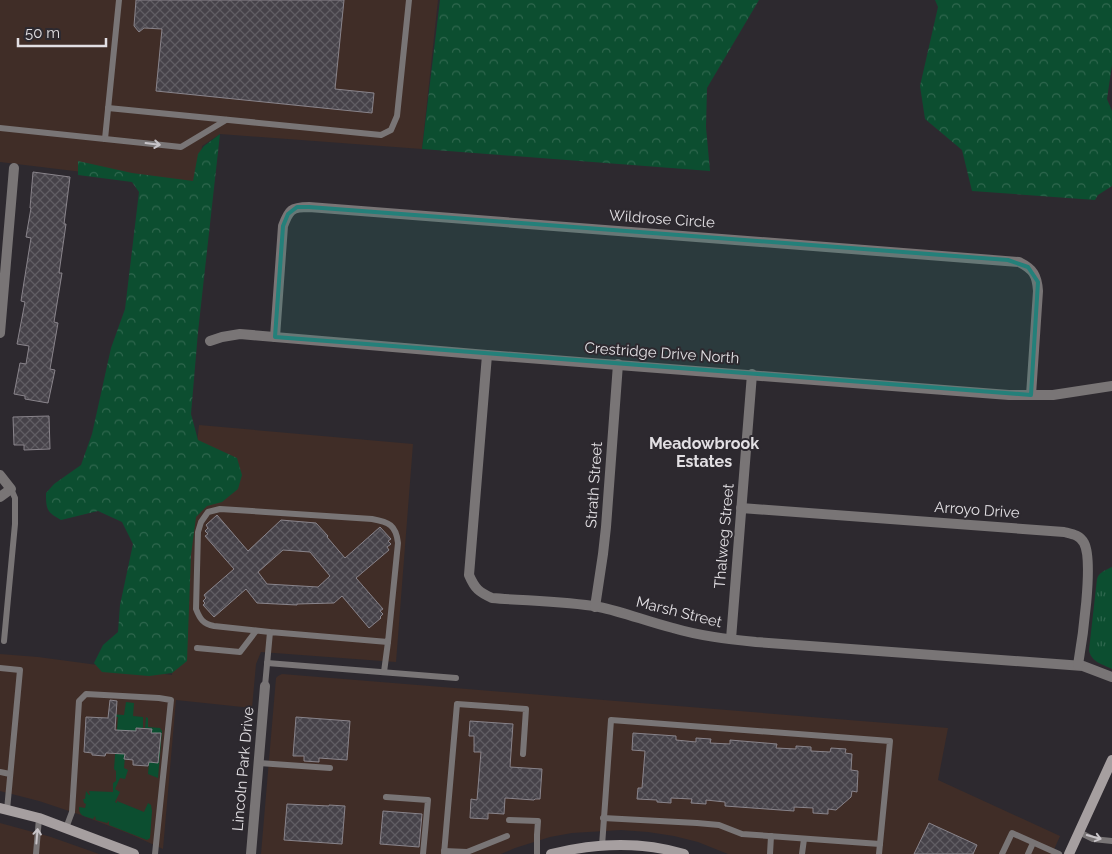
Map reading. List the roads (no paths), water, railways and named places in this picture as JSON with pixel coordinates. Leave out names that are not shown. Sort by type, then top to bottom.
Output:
[{"type":"street","points":[[0,333],[14,168]]},
{"type":"street","name":"Wildrose Circle","points":[[275,337],[283,226],[288,214],[297,207],[309,207],[1019,262],[1028,267],[1038,282],[1031,395]]},
{"type":"street","name":"Crestridge Drive North","points":[[210,341],[240,334],[1009,395],[1052,395],[1112,386]]},
{"type":"street","name":"Marsh Street","points":[[487,355],[469,575],[474,586],[482,594],[492,598],[595,607],[700,635],[731,639],[1078,665],[1112,677]]},
{"type":"street","name":"Strath Street","points":[[595,607],[606,527],[618,364]]},
{"type":"street","name":"Thalweg Street","points":[[731,639],[752,374]]},
{"type":"street","points":[[0,475],[11,489],[0,497]]},
{"type":"street","name":"Arroyo Drive","points":[[741,508],[1064,532],[1076,535],[1084,543],[1088,559],[1088,575],[1078,665]]},
{"type":"street","name":"Lincoln Park Drive","points":[[251,854],[265,686]]},
{"type":"street","points":[[1068,854],[1112,760]]},
{"type":"street","points":[[2,811],[39,818],[133,854]]},
{"type":"street","points":[[551,854],[602,846],[614,849],[643,850],[659,848],[684,854]]},
{"type":"lane","points":[[104,139],[119,0]]},
{"type":"lane","points":[[108,108],[381,135],[391,130],[397,116],[409,0]]},
{"type":"lane","points":[[0,128],[181,147],[226,120]]},
{"type":"lane","points":[[4,641],[15,524],[15,498],[11,489]]},
{"type":"lane","points":[[384,672],[388,642],[398,544],[397,534],[392,526],[384,521],[372,519],[220,510],[208,512],[201,522],[198,532],[196,610],[200,618],[207,625],[388,642]]},
{"type":"lane","points":[[197,648],[240,652],[256,631]]},
{"type":"lane","points":[[265,686],[270,632]]},
{"type":"lane","points":[[267,663],[456,678]]},
{"type":"lane","points":[[0,668],[20,670],[10,774],[2,811]]},
{"type":"lane","points":[[66,828],[72,812],[79,700],[86,694],[170,700],[155,854]]},
{"type":"lane","points":[[507,836],[467,852],[444,853],[457,704],[526,709],[523,754]]},
{"type":"lane","points":[[602,846],[611,720],[890,741],[879,854]]},
{"type":"lane","points":[[259,763],[330,768]]},
{"type":"lane","points":[[0,772],[10,774]]},
{"type":"lane","points":[[386,797],[428,800],[423,854]]},
{"type":"lane","points":[[36,854],[39,818]]},
{"type":"lane","points":[[603,818],[719,825],[742,834],[880,844]]},
{"type":"lane","points":[[509,820],[538,821],[537,854]]},
{"type":"lane","points":[[1079,832],[1093,839],[1111,840]]},
{"type":"lane","points":[[1002,854],[1012,833],[1059,854]]},
{"type":"lane","points":[[770,854],[771,836]]},
{"type":"lane","points":[[802,854],[804,839]]},
{"type":"lane","points":[[1028,854],[1033,842]]},
{"type":"district","name":"Meadowbrook Estates","points":[[704,452]]}]
